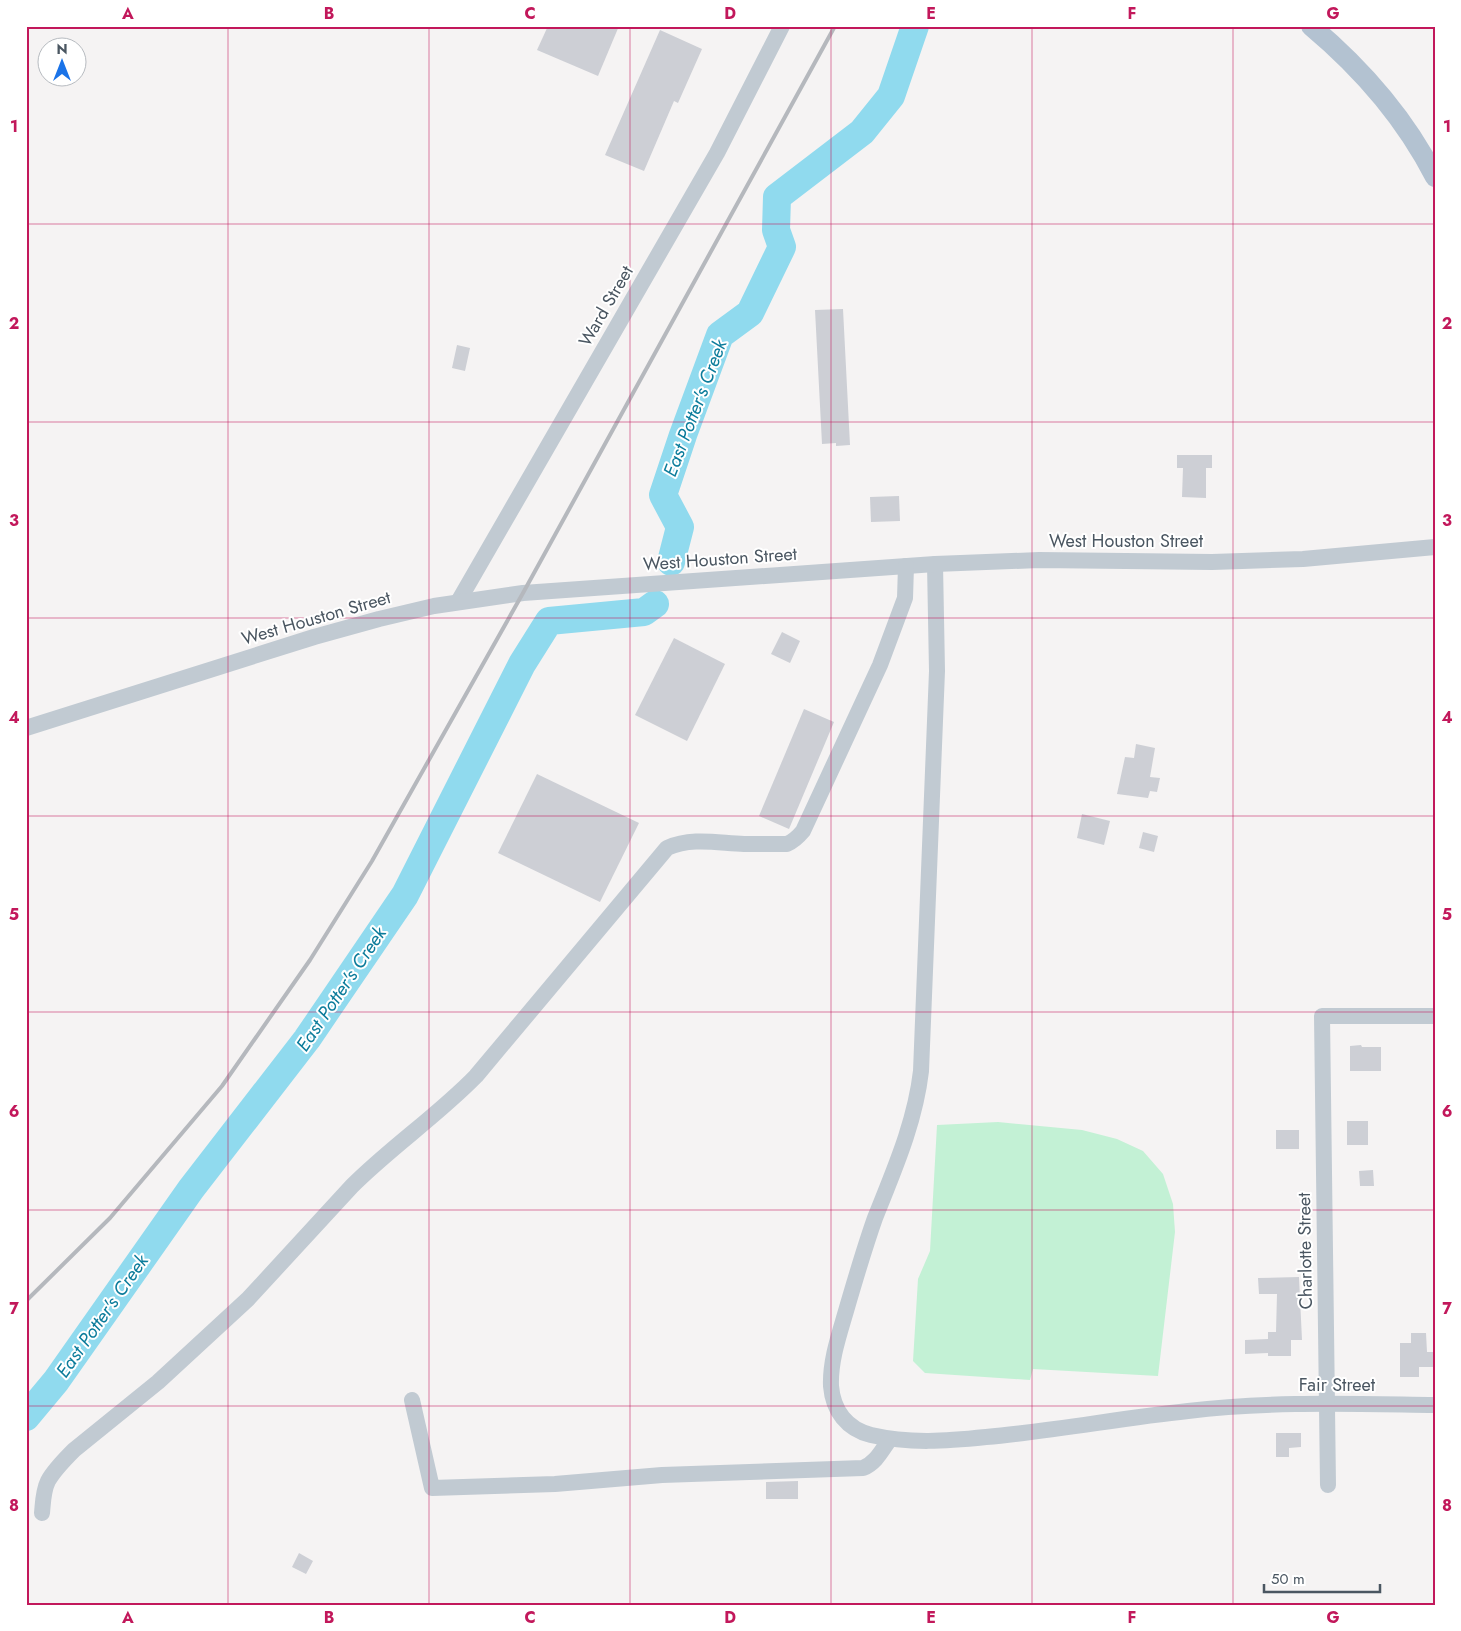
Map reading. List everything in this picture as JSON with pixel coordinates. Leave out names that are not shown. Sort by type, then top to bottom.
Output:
[{"type":"main road","points":[[1310,26],[1346,57],[1381,96],[1416,143],[1435,177]]},
{"type":"street","name":"Ward Street","points":[[458,602],[716,154],[782,26]]},
{"type":"street","name":"West Houston Street","points":[[26,728],[314,637],[389,617],[458,602],[523,593],[935,564],[1038,560],[1212,562],[1304,559],[1435,547]]},
{"type":"street","name":"Fair Street","points":[[935,564],[937,670],[922,1071],[920,1087],[905,1141],[864,1249],[835,1351],[831,1387],[834,1402],[845,1421],[854,1429],[890,1439],[937,1442],[1038,1432],[1190,1410],[1328,1404],[1435,1405]]},
{"type":"street","points":[[42,1513],[44,1493],[48,1481],[74,1450],[158,1382],[248,1299],[364,1174],[432,1118],[467,1086],[667,848],[675,844],[700,840],[743,844],[787,844],[798,837],[803,831],[880,665],[905,598],[906,566]]},
{"type":"street","name":"Charlotte Street","points":[[1328,1486],[1322,1016],[1435,1016]]},
{"type":"street","points":[[412,1400],[432,1488],[554,1484],[662,1475],[863,1468],[869,1466],[875,1460],[890,1439]]},
{"type":"green space","points":[[998,1122],[1082,1130],[1117,1139],[1143,1151],[1163,1174],[1173,1204],[1175,1232],[1158,1376],[1033,1369],[1030,1380],[925,1373],[913,1361],[918,1279],[930,1251],[937,1125]]},
{"type":"building","points":[[548,26],[619,26],[598,76],[537,50]]},
{"type":"building","points":[[660,30],[702,49],[678,103],[674,101],[644,171],[605,155]]},
{"type":"building","points":[[843,309],[850,445],[836,446],[836,443],[822,444],[815,310]]},
{"type":"building","points":[[457,345],[470,348],[465,371],[452,368]]},
{"type":"building","points":[[1177,455],[1212,455],[1212,468],[1206,468],[1206,498],[1182,497],[1183,468],[1177,468]]},
{"type":"building","points":[[899,496],[900,521],[871,522],[870,497]]},
{"type":"building","points":[[782,632],[800,641],[790,663],[771,654]]},
{"type":"building","points":[[674,638],[725,664],[687,741],[635,715]]},
{"type":"building","points":[[804,709],[834,722],[789,829],[759,816]]},
{"type":"building","points":[[1136,744],[1155,748],[1150,777],[1160,778],[1157,792],[1150,791],[1148,798],[1117,794],[1125,757],[1134,758]]},
{"type":"building","points":[[537,774],[639,823],[600,902],[498,853]]},
{"type":"building","points":[[1082,814],[1110,821],[1104,845],[1077,838]]},
{"type":"building","points":[[1143,832],[1158,836],[1154,852],[1139,848]]},
{"type":"building","points":[[1361,1045],[1362,1047],[1381,1047],[1381,1071],[1350,1071],[1350,1046]]},
{"type":"building","points":[[1347,1121],[1368,1121],[1368,1145],[1347,1145]]},
{"type":"building","points":[[1276,1130],[1299,1130],[1299,1149],[1276,1149]]},
{"type":"building","points":[[1373,1170],[1374,1186],[1360,1186],[1359,1171]]},
{"type":"building","points":[[1299,1277],[1302,1340],[1291,1340],[1291,1356],[1268,1356],[1268,1353],[1245,1354],[1245,1340],[1268,1339],[1268,1332],[1276,1332],[1277,1294],[1259,1294],[1258,1278]]},
{"type":"building","points":[[1411,1333],[1426,1333],[1427,1352],[1434,1352],[1434,1367],[1419,1367],[1419,1377],[1400,1377],[1400,1343],[1411,1343]]},
{"type":"building","points":[[1276,1433],[1301,1433],[1301,1447],[1289,1448],[1289,1457],[1276,1457]]},
{"type":"building","points":[[798,1481],[798,1499],[766,1499],[766,1482]]},
{"type":"building","points":[[299,1553],[313,1561],[306,1574],[292,1567]]},
{"type":"waterway","name":"East Potter's Creek","points":[[671,562],[680,527],[663,495],[720,335],[750,313],[782,247],[776,230],[777,197],[862,132],[891,96],[915,26]]},
{"type":"waterway","name":"East Potter's Creek","points":[[26,1417],[56,1381],[191,1189],[307,1039],[405,895],[522,664],[549,621],[644,612],[655,604]]},
{"type":"railway","points":[[26,1301],[110,1218],[222,1086],[310,960],[372,861],[523,593],[835,26]]}]
